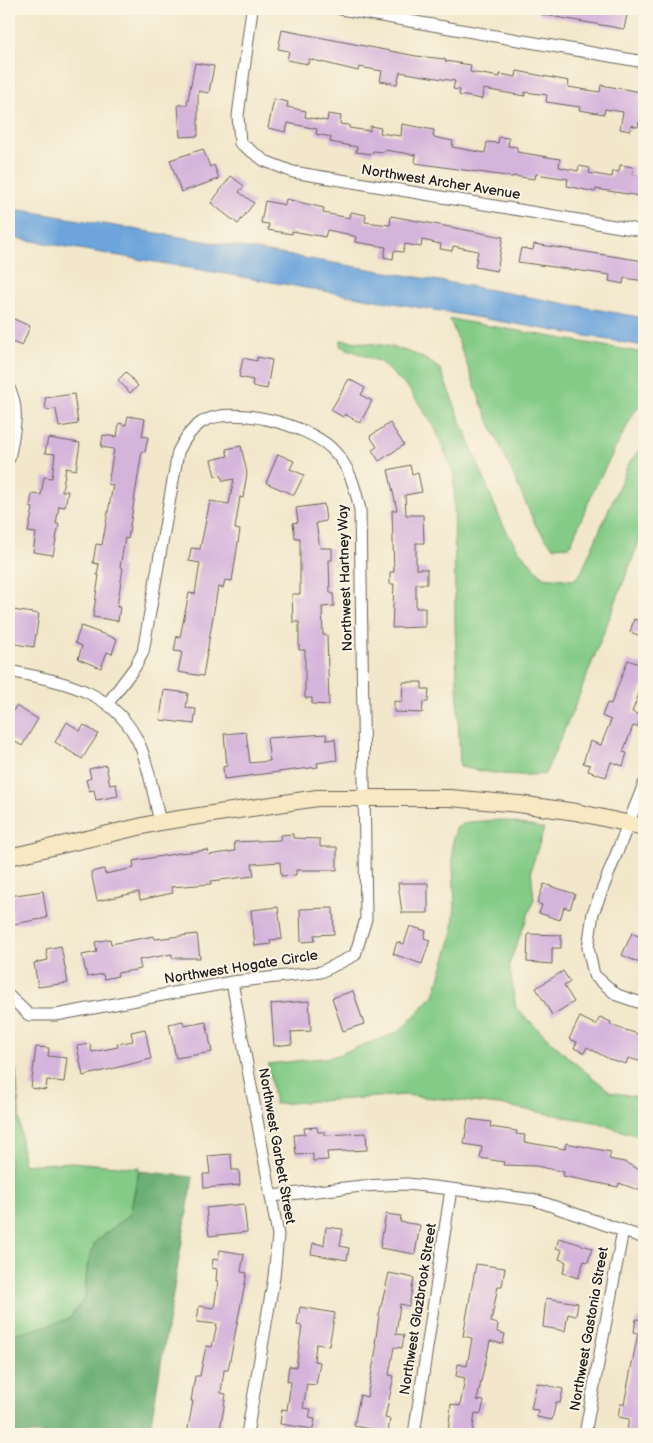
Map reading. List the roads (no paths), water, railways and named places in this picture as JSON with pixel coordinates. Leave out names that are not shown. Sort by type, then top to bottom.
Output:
[{"type":"street","name":"Northwest Archer Avenue","points":[[252,9],[238,116],[240,143],[266,161],[293,172],[644,231]]},
{"type":"street","points":[[341,9],[644,62]]},
{"type":"street","points":[[9,388],[13,396],[16,419],[9,459]]},
{"type":"street","name":"Northwest Hartney Way","points":[[108,703],[144,652],[178,452],[187,436],[202,422],[235,415],[294,426],[313,434],[331,448],[345,464],[354,485],[360,510],[366,796]]},
{"type":"street","points":[[9,671],[87,690],[108,703],[130,728],[141,749],[160,822]]},
{"type":"street","points":[[644,784],[637,825],[594,913],[588,948],[594,974],[617,994],[644,1004]]},
{"type":"street","points":[[9,856],[160,822],[317,798],[366,796],[450,798],[519,804],[637,825]]},
{"type":"street","name":"Northwest Hogate Circle","points":[[9,996],[29,1015],[56,1015],[232,982],[322,972],[355,955],[366,919],[366,796]]},
{"type":"street","name":"Northwest Garbett Street","points":[[232,982],[278,1235],[277,1259],[247,1434]]},
{"type":"street","points":[[272,1196],[362,1186],[407,1184],[535,1200],[644,1238]]},
{"type":"street","name":"Northwest Glazbrook Street","points":[[414,1434],[451,1189]]},
{"type":"street","name":"Northwest Gastonia Street","points":[[585,1434],[623,1230]]},
{"type":"water","points":[[9,208],[469,286],[644,318],[644,346],[9,237]]}]
